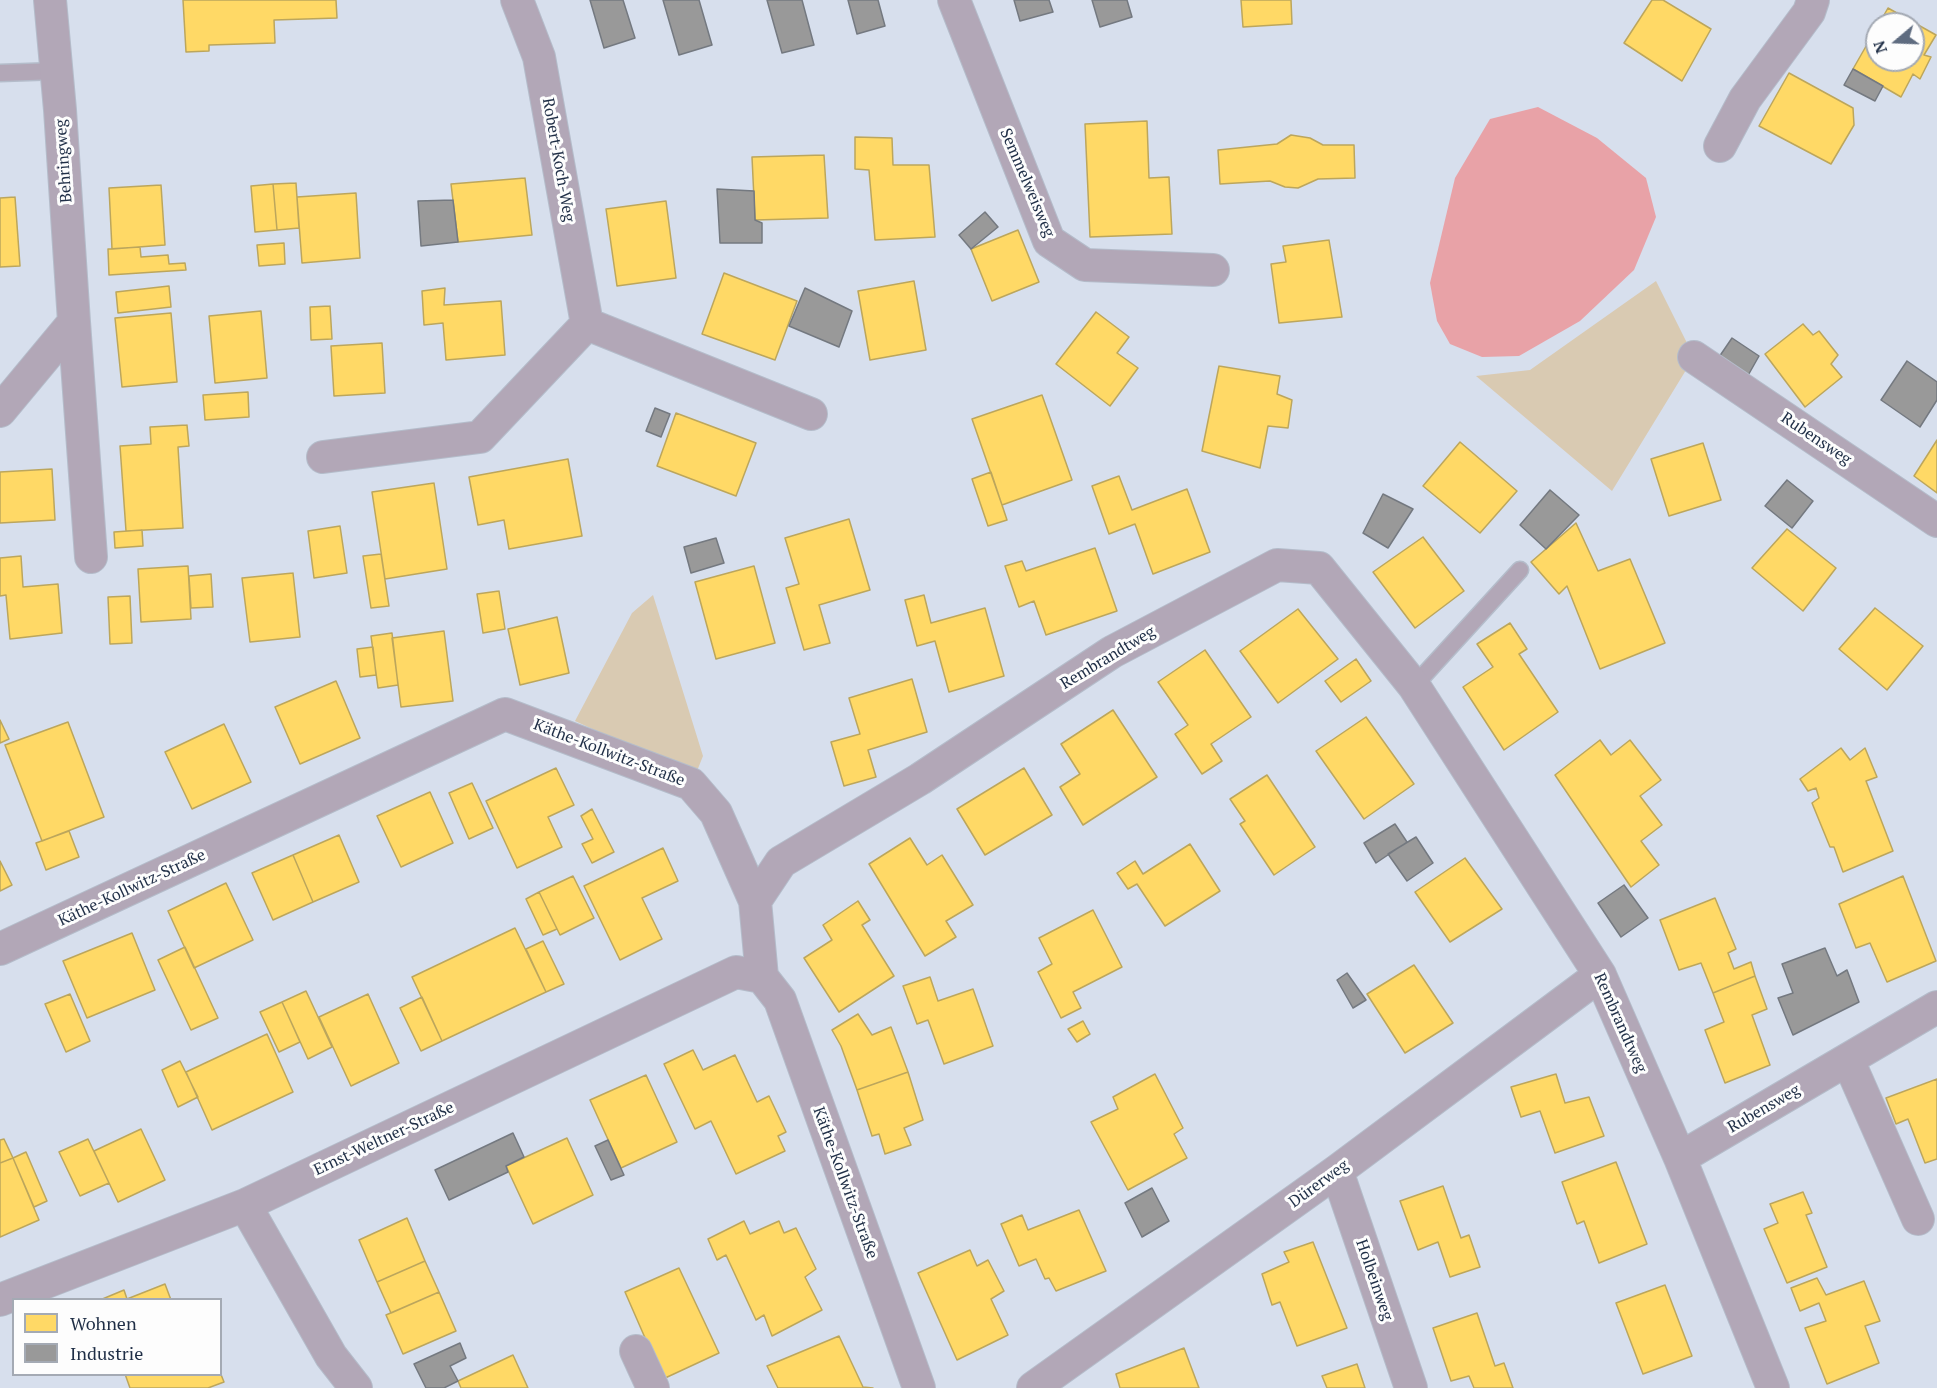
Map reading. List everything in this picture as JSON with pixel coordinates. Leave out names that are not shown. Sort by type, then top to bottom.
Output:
[{"type":"street","name":"Behringweg","points":[[50,0],[92,557]]},
{"type":"street","name":"Robert-Koch-Weg","points":[[517,0],[540,57],[587,324]]},
{"type":"street","name":"Semmelweisweg","points":[[954,0],[1049,241],[1085,265],[1213,270]]},
{"type":"street","points":[[1720,146],[1745,99],[1809,12],[1813,0]]},
{"type":"street","points":[[0,411],[74,322]]},
{"type":"street","points":[[323,457],[480,437],[587,324],[811,414]]},
{"type":"street","name":"Rubensweg","points":[[1694,357],[1937,521]]},
{"type":"street","name":"Rembrandtweg","points":[[754,901],[782,862],[920,779],[1112,652],[1277,565],[1319,567],[1414,686],[1600,975],[1680,1158],[1773,1388]]},
{"type":"street","name":"Käthe-Kollwitz-Straße","points":[[0,949],[505,714],[691,783],[716,813],[754,901],[762,977],[780,1000],[919,1388]]},
{"type":"street","points":[[733,852],[782,862]]},
{"type":"street","name":"Ernst-Weltner-Straße","points":[[0,1300],[245,1204],[736,972],[762,977]]},
{"type":"street","name":"Dürerweg","points":[[1033,1388],[1337,1171],[1600,975]]},
{"type":"street","name":"Rubensweg","points":[[1680,1158],[1937,1007]]},
{"type":"street","points":[[1848,1060],[1918,1219]]},
{"type":"street","name":"Holbeinweg","points":[[1337,1171],[1411,1388]]},
{"type":"street","points":[[245,1204],[331,1356],[356,1388]]},
{"type":"street","points":[[636,1351],[653,1388]]},
{"type":"lane","points":[[0,73],[57,71]]},
{"type":"lane","points":[[1414,686],[1520,570]]},
{"type":"shaded area","points":[[1538,107],[1597,138],[1646,178],[1656,217],[1634,270],[1580,321],[1519,356],[1482,357],[1450,344],[1437,321],[1430,283],[1455,178],[1490,119]]},
{"type":"shaded area","points":[[1656,281],[1694,357],[1612,491],[1476,376],[1530,370]]},
{"type":"shaded area","points":[[653,595],[703,756],[695,776],[575,721],[632,613]]},
{"type":"building: Wohnen","points":[[183,0],[336,0],[337,18],[274,20],[275,43],[209,45],[209,51],[186,52]]},
{"type":"building: Wohnen","points":[[1241,0],[1291,0],[1292,24],[1243,27]]},
{"type":"building: Wohnen","points":[[1652,0],[1663,0],[1711,29],[1682,81],[1624,43]]},
{"type":"building: Wohnen","points":[[1925,29],[1936,35],[1925,53]]},
{"type":"building: Wohnen","points":[[1865,48],[1865,72],[1924,72],[1920,79],[1913,74],[1901,97],[1853,69]]},
{"type":"building: Wohnen","points":[[1925,55],[1931,57],[1925,69]]},
{"type":"building: Wohnen","points":[[1789,73],[1853,108],[1854,125],[1831,164],[1759,126]]},
{"type":"building: Wohnen","points":[[1147,121],[1149,178],[1169,177],[1172,234],[1090,237],[1085,124]]},
{"type":"building: Wohnen","points":[[1291,135],[1310,138],[1323,145],[1354,145],[1355,178],[1318,179],[1298,188],[1285,187],[1270,181],[1220,184],[1218,150],[1277,144]]},
{"type":"building: Wohnen","points":[[855,137],[892,138],[893,165],[929,165],[935,237],[875,240],[869,170],[855,169]]},
{"type":"building: Wohnen","points":[[824,155],[828,218],[755,220],[752,157]]},
{"type":"building: Wohnen","points":[[525,178],[532,235],[458,242],[451,184]]},
{"type":"building: Wohnen","points":[[296,183],[299,228],[277,230],[273,184]]},
{"type":"building: Wohnen","points":[[273,184],[277,230],[255,232],[251,186]]},
{"type":"building: Wohnen","points":[[161,185],[165,245],[112,249],[109,188]]},
{"type":"building: Wohnen","points":[[356,193],[360,258],[302,263],[297,197]]},
{"type":"building: Wohnen","points":[[15,197],[20,266],[0,267],[0,198]]},
{"type":"building: Wohnen","points":[[666,201],[676,278],[617,286],[606,209]]},
{"type":"building: Wohnen","points":[[1018,230],[1039,282],[992,301],[971,249]]},
{"type":"building: Wohnen","points":[[1329,240],[1342,317],[1279,323],[1271,264],[1286,262],[1283,246]]},
{"type":"building: Wohnen","points":[[284,243],[285,264],[259,266],[257,245]]},
{"type":"building: Wohnen","points":[[140,247],[141,257],[168,255],[169,264],[185,263],[186,270],[109,275],[108,249]]},
{"type":"building: Wohnen","points":[[724,273],[797,301],[775,360],[702,334]]},
{"type":"building: Wohnen","points":[[914,281],[926,350],[870,360],[858,291]]},
{"type":"building: Wohnen","points":[[169,286],[171,307],[118,313],[116,292]]},
{"type":"building: Wohnen","points":[[445,288],[444,305],[501,301],[505,355],[446,360],[443,323],[424,325],[422,291]]},
{"type":"building: Wohnen","points":[[330,306],[332,339],[311,340],[310,307]]},
{"type":"building: Wohnen","points":[[261,311],[267,378],[215,383],[209,316]]},
{"type":"building: Wohnen","points":[[1096,312],[1129,337],[1117,353],[1138,368],[1110,406],[1056,364]]},
{"type":"building: Wohnen","points":[[171,313],[177,382],[122,387],[115,318]]},
{"type":"building: Wohnen","points":[[1803,324],[1813,335],[1819,331],[1838,355],[1831,364],[1842,377],[1805,407],[1765,354]]},
{"type":"building: Wohnen","points":[[382,343],[385,393],[334,396],[331,346]]},
{"type":"building: Wohnen","points":[[1219,366],[1280,376],[1277,394],[1292,400],[1288,428],[1268,426],[1260,468],[1202,451]]},
{"type":"building: Wohnen","points":[[248,392],[249,417],[205,420],[203,395]]},
{"type":"building: Wohnen","points":[[1042,395],[1072,480],[1002,505],[972,419]]},
{"type":"building: Wohnen","points":[[676,413],[756,443],[736,496],[657,466]]},
{"type":"building: Wohnen","points":[[187,425],[189,446],[178,447],[183,528],[126,531],[120,446],[151,444],[150,427]]},
{"type":"building: Wohnen","points":[[1937,440],[1937,493],[1914,476]]},
{"type":"building: Wohnen","points":[[1460,442],[1517,491],[1480,533],[1423,486]]},
{"type":"building: Wohnen","points":[[1703,443],[1721,500],[1669,516],[1651,459]]},
{"type":"building: Wohnen","points":[[568,459],[582,536],[509,549],[504,520],[478,525],[469,477]]},
{"type":"building: Wohnen","points":[[52,469],[55,520],[0,523],[0,472]]},
{"type":"building: Wohnen","points":[[991,472],[1007,520],[988,526],[972,479]]},
{"type":"building: Wohnen","points":[[1119,476],[1132,510],[1187,489],[1210,552],[1153,574],[1135,524],[1109,534],[1092,486]]},
{"type":"building: Wohnen","points":[[434,483],[447,569],[385,579],[372,492]]},
{"type":"building: Wohnen","points":[[849,519],[870,590],[819,605],[830,643],[804,650],[786,588],[799,584],[785,538]]},
{"type":"building: Wohnen","points":[[1576,523],[1598,571],[1630,559],[1665,643],[1600,669],[1567,586],[1559,594],[1531,562]]},
{"type":"building: Wohnen","points":[[340,526],[347,573],[314,578],[308,531]]},
{"type":"building: Wohnen","points":[[1787,529],[1836,568],[1803,611],[1752,568]]},
{"type":"building: Wohnen","points":[[142,530],[143,546],[115,548],[114,532]]},
{"type":"building: Wohnen","points":[[1423,537],[1464,591],[1415,628],[1373,572]]},
{"type":"building: Wohnen","points":[[1095,548],[1117,611],[1046,635],[1034,601],[1019,607],[1005,566],[1022,561],[1026,571]]},
{"type":"building: Wohnen","points":[[381,554],[389,606],[371,608],[363,556]]},
{"type":"building: Wohnen","points":[[21,556],[23,587],[58,584],[62,633],[10,639],[6,595],[0,596],[0,558]]},
{"type":"building: Wohnen","points":[[188,566],[191,619],[141,622],[138,569]]},
{"type":"building: Wohnen","points":[[754,566],[775,643],[716,659],[695,582]]},
{"type":"building: Wohnen","points":[[293,573],[300,637],[250,642],[242,578]]},
{"type":"building: Wohnen","points":[[211,574],[213,607],[191,608],[189,576]]},
{"type":"building: Wohnen","points":[[499,591],[505,629],[483,633],[477,594]]},
{"type":"building: Wohnen","points":[[924,595],[931,623],[985,608],[1004,676],[949,692],[935,641],[917,646],[905,600]]},
{"type":"building: Wohnen","points":[[130,596],[132,643],[110,644],[108,597]]},
{"type":"building: Wohnen","points":[[1875,608],[1923,646],[1887,690],[1839,649]]},
{"type":"building: Wohnen","points":[[1298,609],[1338,659],[1278,703],[1240,651]]},
{"type":"building: Wohnen","points":[[557,617],[569,673],[520,685],[508,629]]},
{"type":"building: Wohnen","points":[[1510,623],[1527,649],[1519,654],[1558,712],[1504,750],[1463,687],[1493,667],[1477,644]]},
{"type":"building: Wohnen","points":[[444,631],[453,701],[401,707],[392,638]]},
{"type":"building: Wohnen","points":[[392,633],[398,685],[378,688],[371,636]]},
{"type":"building: Wohnen","points":[[373,647],[376,675],[360,677],[357,649]]},
{"type":"building: Wohnen","points":[[1205,650],[1251,717],[1211,744],[1222,761],[1202,774],[1175,734],[1188,725],[1158,682]]},
{"type":"building: Wohnen","points":[[1356,659],[1371,681],[1341,702],[1325,681]]},
{"type":"building: Wohnen","points":[[912,679],[927,732],[868,750],[876,777],[844,786],[831,742],[860,734],[849,698]]},
{"type":"building: Wohnen","points":[[336,681],[360,738],[300,764],[275,707]]},
{"type":"building: Wohnen","points":[[1113,710],[1157,777],[1083,825],[1060,787],[1080,774],[1061,744]]},
{"type":"building: Wohnen","points":[[1366,717],[1414,784],[1364,819],[1316,751]]},
{"type":"building: Wohnen","points":[[0,720],[9,739],[0,743]]},
{"type":"building: Wohnen","points":[[68,722],[104,817],[42,841],[5,745]]},
{"type":"building: Wohnen","points":[[224,724],[251,782],[192,809],[165,752]]},
{"type":"building: Wohnen","points":[[1600,740],[1611,755],[1630,740],[1661,780],[1640,796],[1662,825],[1641,841],[1659,865],[1631,887],[1555,775]]},
{"type":"building: Wohnen","points":[[1841,748],[1850,760],[1865,748],[1877,777],[1866,781],[1893,851],[1843,872],[1834,847],[1830,847],[1812,803],[1819,798],[1816,788],[1808,791],[1800,779]]},
{"type":"building: Wohnen","points":[[556,768],[574,805],[548,817],[562,847],[517,868],[486,801]]},
{"type":"building: Wohnen","points":[[1024,768],[1052,815],[985,855],[957,809]]},
{"type":"building: Wohnen","points":[[1267,775],[1315,847],[1274,875],[1240,824],[1245,821],[1230,799]]},
{"type":"building: Wohnen","points":[[472,783],[493,828],[469,839],[449,793]]},
{"type":"building: Wohnen","points":[[430,792],[453,843],[401,867],[377,816]]},
{"type":"building: Wohnen","points":[[592,809],[614,852],[592,863],[582,844],[593,839],[581,816]]},
{"type":"building: Wohnen","points":[[69,831],[79,857],[46,870],[36,843]]},
{"type":"building: Wohnen","points":[[339,835],[359,882],[313,902],[293,855]]},
{"type":"building: Wohnen","points":[[910,838],[927,865],[942,855],[973,905],[946,921],[956,937],[925,956],[869,864]]},
{"type":"building: Wohnen","points":[[1190,844],[1220,891],[1165,926],[1137,884],[1128,889],[1117,873],[1135,861],[1143,874]]},
{"type":"building: Wohnen","points":[[663,848],[678,881],[642,898],[662,939],[620,960],[584,886]]},
{"type":"building: Wohnen","points":[[293,855],[313,902],[273,920],[252,873]]},
{"type":"building: Wohnen","points":[[1465,858],[1502,909],[1450,942],[1415,892]]},
{"type":"building: Wohnen","points":[[0,861],[12,885],[0,891]]},
{"type":"building: Wohnen","points":[[573,876],[594,918],[560,935],[539,892]]},
{"type":"building: Wohnen","points":[[1903,876],[1936,961],[1887,982],[1870,943],[1856,948],[1839,904]]},
{"type":"building: Wohnen","points":[[226,883],[253,940],[194,968],[168,911]]},
{"type":"building: Wohnen","points":[[539,892],[557,929],[543,935],[526,899]]},
{"type":"building: Wohnen","points":[[1715,898],[1736,949],[1728,953],[1734,969],[1751,962],[1755,976],[1713,993],[1701,963],[1679,970],[1660,920]]},
{"type":"building: Wohnen","points":[[858,901],[870,920],[862,925],[894,976],[839,1012],[804,958],[832,940],[823,925]]},
{"type":"building: Wohnen","points":[[1093,910],[1122,967],[1073,992],[1081,1008],[1061,1018],[1038,972],[1052,964],[1039,938]]},
{"type":"building: Wohnen","points":[[515,928],[546,992],[442,1041],[412,977]]},
{"type":"building: Wohnen","points":[[132,933],[155,990],[87,1018],[63,961]]},
{"type":"building: Wohnen","points":[[543,941],[564,984],[546,992],[526,949]]},
{"type":"building: Wohnen","points":[[185,947],[218,1018],[191,1030],[158,960]]},
{"type":"building: Wohnen","points":[[1414,965],[1453,1023],[1405,1053],[1367,994]]},
{"type":"building: Wohnen","points":[[1755,976],[1767,1009],[1752,1015],[1770,1065],[1725,1083],[1705,1030],[1724,1022],[1713,993]]},
{"type":"building: Wohnen","points":[[930,977],[938,1001],[973,989],[993,1046],[944,1064],[928,1020],[917,1024],[903,986]]},
{"type":"building: Wohnen","points":[[306,991],[332,1047],[308,1059],[282,1002]]},
{"type":"building: Wohnen","points":[[70,994],[90,1041],[66,1052],[45,1004]]},
{"type":"building: Wohnen","points":[[368,994],[399,1063],[351,1086],[319,1017]]},
{"type":"building: Wohnen","points":[[422,997],[442,1041],[421,1051],[400,1008]]},
{"type":"building: Wohnen","points":[[282,1002],[300,1042],[279,1052],[260,1012]]},
{"type":"building: Wohnen","points":[[858,1014],[872,1035],[891,1027],[908,1072],[857,1090],[841,1046],[832,1030]]},
{"type":"building: Wohnen","points":[[1083,1021],[1090,1034],[1077,1042],[1068,1029]]},
{"type":"building: Wohnen","points":[[267,1034],[293,1092],[212,1130],[186,1072]]},
{"type":"building: Wohnen","points":[[693,1050],[703,1070],[735,1055],[757,1102],[769,1096],[786,1132],[778,1136],[785,1151],[736,1174],[711,1121],[695,1129],[664,1064]]},
{"type":"building: Wohnen","points":[[180,1061],[198,1097],[178,1107],[162,1070]]},
{"type":"building: Wohnen","points":[[908,1072],[923,1120],[904,1128],[911,1145],[885,1154],[879,1134],[872,1136],[857,1090]]},
{"type":"building: Wohnen","points":[[1155,1074],[1183,1128],[1174,1134],[1187,1158],[1128,1190],[1091,1122],[1118,1109],[1113,1097]]},
{"type":"building: Wohnen","points":[[1556,1074],[1565,1103],[1589,1097],[1604,1136],[1555,1153],[1540,1111],[1521,1117],[1511,1087]]},
{"type":"building: Wohnen","points":[[646,1075],[677,1142],[621,1168],[590,1100]]},
{"type":"building: Wohnen","points":[[1937,1079],[1937,1159],[1925,1163],[1908,1119],[1896,1124],[1886,1098]]},
{"type":"building: Wohnen","points":[[141,1129],[165,1180],[118,1202],[94,1151]]},
{"type":"building: Wohnen","points":[[567,1138],[593,1195],[533,1224],[506,1166]]},
{"type":"building: Wohnen","points":[[4,1139],[13,1158],[0,1163],[0,1140]]},
{"type":"building: Wohnen","points":[[88,1139],[109,1183],[80,1196],[59,1152]]},
{"type":"building: Wohnen","points":[[26,1152],[47,1201],[34,1207],[13,1158]]},
{"type":"building: Wohnen","points":[[13,1158],[39,1220],[0,1237],[0,1163]]},
{"type":"building: Wohnen","points":[[1616,1162],[1647,1244],[1599,1263],[1584,1221],[1577,1224],[1562,1182]]},
{"type":"building: Wohnen","points":[[1443,1186],[1461,1238],[1469,1235],[1480,1267],[1450,1277],[1438,1242],[1418,1250],[1400,1201]]},
{"type":"building: Wohnen","points":[[1803,1192],[1812,1213],[1806,1215],[1827,1267],[1787,1283],[1764,1229],[1778,1223],[1770,1204]]},
{"type":"building: Wohnen","points":[[1079,1210],[1106,1271],[1056,1291],[1049,1278],[1045,1279],[1036,1259],[1019,1266],[1001,1224],[1022,1215],[1028,1230]]},
{"type":"building: Wohnen","points":[[407,1218],[425,1261],[377,1282],[359,1240]]},
{"type":"building: Wohnen","points":[[744,1221],[750,1234],[779,1221],[784,1233],[796,1228],[816,1269],[805,1277],[822,1310],[772,1336],[764,1315],[756,1320],[726,1255],[717,1260],[708,1239]]},
{"type":"building: Wohnen","points":[[1313,1242],[1347,1328],[1297,1346],[1280,1302],[1272,1305],[1262,1274],[1289,1262],[1284,1252]]},
{"type":"building: Wohnen","points":[[970,1250],[977,1266],[988,1260],[1004,1291],[991,1299],[1008,1335],[957,1360],[918,1273]]},
{"type":"building: Wohnen","points":[[425,1261],[439,1292],[391,1313],[377,1282]]},
{"type":"building: Wohnen","points":[[679,1268],[719,1353],[663,1379],[625,1292]]},
{"type":"building: Wohnen","points":[[1817,1278],[1826,1295],[1864,1281],[1880,1321],[1865,1326],[1879,1363],[1827,1384],[1805,1328],[1826,1321],[1819,1303],[1800,1311],[1791,1288]]},
{"type":"building: Wohnen","points":[[165,1284],[170,1298],[130,1298]]},
{"type":"building: Wohnen","points":[[1665,1285],[1692,1356],[1643,1374],[1616,1303]]},
{"type":"building: Wohnen","points":[[124,1290],[127,1298],[105,1298]]},
{"type":"building: Wohnen","points":[[439,1292],[456,1331],[403,1354],[386,1315]]},
{"type":"building: Wohnen","points":[[1477,1313],[1495,1366],[1504,1363],[1513,1388],[1474,1388],[1469,1376],[1451,1381],[1433,1328]]},
{"type":"building: Wohnen","points":[[839,1336],[863,1387],[873,1388],[778,1388],[767,1366]]},
{"type":"building: Wohnen","points":[[1184,1348],[1199,1388],[1120,1388],[1116,1374]]},
{"type":"building: Wohnen","points":[[513,1355],[528,1388],[461,1388],[458,1381]]},
{"type":"building: Wohnen","points":[[1357,1364],[1365,1388],[1327,1388],[1322,1376]]},
{"type":"building: Wohnen","points":[[126,1376],[222,1376],[224,1382],[208,1388],[130,1388]]},
{"type":"building: Industrie","points":[[590,0],[623,0],[635,38],[604,48]]},
{"type":"building: Industrie","points":[[663,0],[699,0],[712,45],[679,55]]},
{"type":"building: Industrie","points":[[767,0],[802,0],[814,45],[782,53]]},
{"type":"building: Industrie","points":[[848,0],[878,0],[885,26],[857,34]]},
{"type":"building: Industrie","points":[[1014,0],[1049,0],[1053,12],[1020,21]]},
{"type":"building: Industrie","points":[[1092,0],[1127,0],[1132,17],[1100,27]]},
{"type":"building: Industrie","points":[[1853,69],[1883,86],[1875,101],[1844,85]]},
{"type":"building: Industrie","points":[[717,189],[754,191],[755,220],[762,223],[762,243],[720,243]]},
{"type":"building: Industrie","points":[[453,200],[458,242],[421,246],[418,201]]},
{"type":"building: Industrie","points":[[985,212],[998,227],[971,249],[959,235]]},
{"type":"building: Industrie","points":[[805,288],[852,311],[839,347],[789,326]]},
{"type":"building: Industrie","points":[[1732,338],[1759,356],[1746,379],[1717,360]]},
{"type":"building: Industrie","points":[[1907,361],[1937,382],[1937,400],[1920,427],[1881,400]]},
{"type":"building: Industrie","points":[[655,408],[670,414],[661,437],[646,431]]},
{"type":"building: Industrie","points":[[1787,480],[1813,501],[1792,528],[1765,506]]},
{"type":"building: Industrie","points":[[1550,490],[1579,515],[1546,549],[1520,525]]},
{"type":"building: Industrie","points":[[1383,494],[1413,509],[1388,548],[1363,533]]},
{"type":"building: Industrie","points":[[716,538],[724,563],[691,573],[684,547]]},
{"type":"building: Industrie","points":[[1395,824],[1407,842],[1376,863],[1364,843]]},
{"type":"building: Industrie","points":[[1416,837],[1433,863],[1407,881],[1388,854]]},
{"type":"building: Industrie","points":[[1624,885],[1648,918],[1621,937],[1598,903]]},
{"type":"building: Industrie","points":[[1825,948],[1837,976],[1847,970],[1859,1002],[1793,1035],[1778,998],[1793,993],[1782,964]]},
{"type":"building: Industrie","points":[[1347,973],[1366,1000],[1353,1008],[1337,980]]},
{"type":"building: Industrie","points":[[513,1133],[524,1157],[506,1166],[508,1172],[449,1200],[435,1170]]},
{"type":"building: Industrie","points":[[608,1140],[624,1175],[611,1180],[595,1146]]},
{"type":"building: Industrie","points":[[1152,1188],[1169,1221],[1142,1237],[1125,1203]]},
{"type":"building: Industrie","points":[[460,1343],[466,1358],[450,1366],[458,1381],[444,1388],[426,1388],[414,1364]]}]
